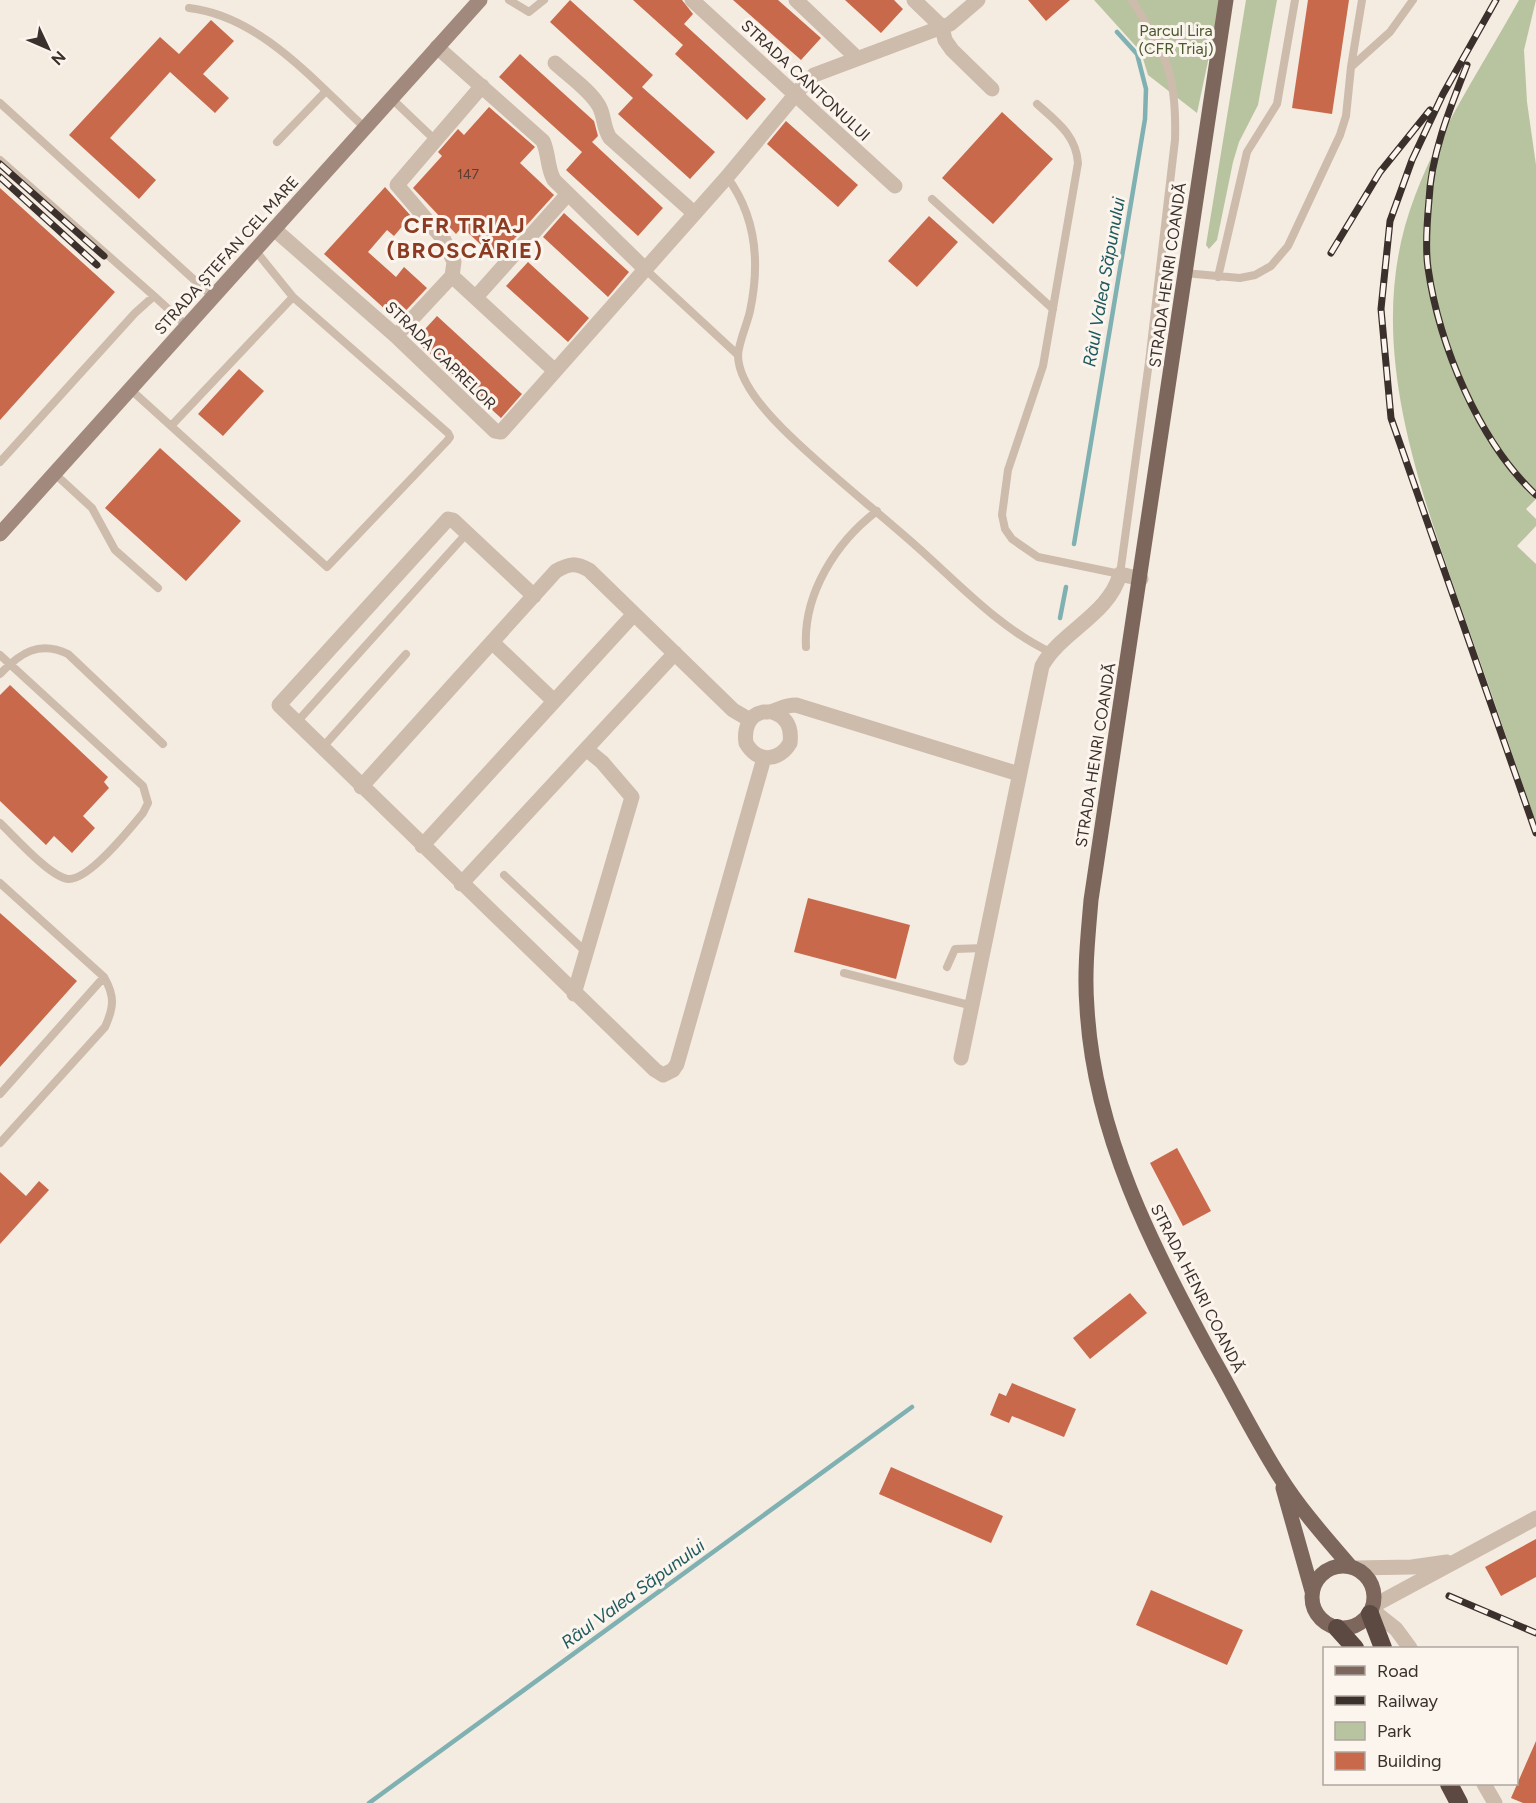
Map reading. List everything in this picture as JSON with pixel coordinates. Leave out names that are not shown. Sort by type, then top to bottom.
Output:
[{"type":"highway","points":[[1372,1610],[1383,1647]]},
{"type":"highway","points":[[1337,1628],[1354,1647]]},
{"type":"highway","points":[[1450,1785],[1460,1803]]},
{"type":"main road","name":"STRADA ȘTEFAN CEL MARE","points":[[0,534],[480,0]]},
{"type":"main road","name":"STRADA HENRI COANDĂ","points":[[1226,0],[1184,273],[1141,579],[1091,900],[1086,970],[1091,1046],[1101,1098],[1121,1167],[1143,1224],[1179,1296],[1281,1479],[1352,1567]]},
{"type":"main road","name":"STRADA HENRI COANDĂ","points":[[1281,1479],[1312,1592]]},
{"type":"main road","points":[[1352,1567],[1371,1584],[1372,1610],[1356,1626],[1337,1628],[1327,1625],[1314,1611],[1312,1592],[1322,1574],[1330,1569],[1352,1567]]},
{"type":"street","name":"STRADA CANTONULUI","points":[[692,0],[895,186]]},
{"type":"street","points":[[796,0],[857,58]]},
{"type":"street","points":[[914,0],[942,27],[945,40],[952,50],[992,89]]},
{"type":"street","points":[[452,276],[555,371],[814,75],[942,27],[956,20],[978,0]]},
{"type":"street","points":[[437,47],[543,141],[547,150],[549,171],[567,195],[645,269]]},
{"type":"street","points":[[555,63],[596,100],[610,138],[694,213]]},
{"type":"street","points":[[396,336],[452,276],[454,262],[452,253],[426,217],[397,185],[434,139],[482,86]]},
{"type":"street","points":[[476,297],[567,195]]},
{"type":"street","name":"STRADA CAPRELOR","points":[[274,229],[396,336],[495,431],[501,432],[506,429],[555,371]]},
{"type":"street","points":[[534,596],[453,520],[448,519],[442,522],[279,705],[573,994],[663,1075],[673,1070],[677,1064],[764,758]]},
{"type":"street","points":[[361,787],[556,571],[566,565],[576,563],[589,570],[733,710],[750,720]]},
{"type":"street","points":[[961,1058],[1037,683],[1050,652],[1111,595],[1120,574],[1141,579]]},
{"type":"street","points":[[422,846],[634,614]]},
{"type":"street","points":[[492,642],[554,701]]},
{"type":"street","points":[[461,884],[675,653]]},
{"type":"street","points":[[772,712],[786,720],[790,727],[790,743],[780,755],[764,758],[750,750],[746,743],[746,727],[750,720],[764,712],[772,712],[787,705],[796,705],[1019,774]]},
{"type":"street","points":[[573,994],[632,797],[602,762],[586,749]]},
{"type":"street","points":[[1409,1647],[1396,1629],[1372,1610],[1536,1518]]},
{"type":"street","points":[[1352,1567],[1412,1567],[1458,1560]]},
{"type":"street","points":[[1485,1785],[1495,1803]]},
{"type":"lane","points":[[509,0],[529,12],[536,9],[544,0]]},
{"type":"lane","points":[[1037,104],[1070,134],[1078,155],[1043,366],[1008,470],[1002,515],[1005,529],[1012,539],[1038,557],[1120,574],[1149,362],[1175,140],[1176,103],[1172,78],[1162,50],[1132,0]]},
{"type":"lane","points":[[1218,277],[1246,152],[1277,104],[1295,0]]},
{"type":"lane","points":[[1184,273],[1240,278],[1256,275],[1270,266],[1288,246],[1340,135],[1346,116],[1362,0]]},
{"type":"lane","points":[[1352,67],[1390,32],[1413,0]]},
{"type":"lane","points":[[189,8],[208,10],[235,21],[268,42],[364,127]]},
{"type":"lane","points":[[277,142],[326,92]]},
{"type":"lane","points":[[391,98],[434,139]]},
{"type":"lane","points":[[0,103],[213,297]]},
{"type":"lane","points":[[0,160],[187,326]]},
{"type":"lane","points":[[727,177],[740,196],[750,223],[756,258],[750,308],[738,355]]},
{"type":"lane","points":[[932,199],[1053,309]]},
{"type":"lane","points":[[130,389],[327,567],[447,441],[450,437],[448,433],[293,297],[255,250]]},
{"type":"lane","points":[[645,269],[738,355],[749,386],[782,428],[1020,634],[1050,652]]},
{"type":"lane","points":[[0,462],[135,313],[154,296]]},
{"type":"lane","points":[[171,426],[293,297]]},
{"type":"lane","points":[[55,474],[92,508],[115,550],[158,588]]},
{"type":"lane","points":[[806,647],[810,604],[827,569],[853,530],[877,511]]},
{"type":"lane","points":[[296,723],[467,533]]},
{"type":"lane","points":[[0,674],[26,651],[42,647],[56,648],[68,654],[164,744]]},
{"type":"lane","points":[[322,748],[406,654]]},
{"type":"lane","points":[[0,655],[143,786],[148,803],[143,813],[91,869],[79,878],[69,880],[50,870],[0,823]]},
{"type":"lane","points":[[504,874],[586,952]]},
{"type":"lane","points":[[0,883],[104,977],[113,992],[113,1010],[105,1027],[0,1143]]},
{"type":"lane","points":[[947,967],[955,949],[984,948]]},
{"type":"lane","points":[[844,973],[973,1006]]},
{"type":"lane","points":[[0,1094],[104,977]]},
{"type":"green space","name":"Parcul Lira (CFR Triaj)","points":[[1094,0],[1221,0],[1197,113],[1148,75],[1141,52]]},
{"type":"green space","points":[[1246,0],[1277,0],[1258,105],[1239,142],[1217,240],[1209,249],[1206,245]]},
{"type":"green space","points":[[1519,0],[1536,0],[1524,50],[1527,102],[1536,165],[1536,499],[1526,509],[1536,519],[1536,526],[1517,546],[1536,564],[1536,823],[1447,567],[1417,471],[1396,373],[1393,324],[1395,275],[1405,226],[1415,196],[1441,138]]},
{"type":"building","points":[[570,0],[653,75],[642,87],[715,152],[690,179],[618,114],[633,98],[550,22]]},
{"type":"building","points":[[633,0],[682,0],[693,14],[684,24],[766,99],[747,120],[675,54],[683,45]]},
{"type":"building","points":[[733,0],[778,0],[821,38],[801,60]]},
{"type":"building","points":[[845,0],[894,0],[903,9],[881,33]]},
{"type":"building","points":[[1028,0],[1070,0],[1046,21]]},
{"type":"building","points":[[1308,0],[1349,0],[1332,114],[1292,108]]},
{"type":"building","points":[[211,20],[234,41],[203,74],[229,98],[215,113],[170,72],[110,138],[156,180],[139,199],[69,135],[160,37],[179,54]]},
{"type":"building","points":[[520,54],[594,121],[598,136],[592,142],[663,208],[638,236],[566,170],[582,152],[499,77]]},
{"type":"building","points":[[489,107],[535,147],[520,163],[554,195],[496,259],[462,227],[456,234],[413,188],[442,156],[438,152],[458,129],[464,135]]},
{"type":"building","points":[[1002,112],[1053,159],[993,224],[942,178]]},
{"type":"building","points":[[786,121],[858,185],[838,207],[767,144]]},
{"type":"building","points":[[385,187],[411,216],[394,236],[387,230],[368,252],[396,277],[404,267],[427,288],[397,320],[324,254]]},
{"type":"building","points":[[0,188],[115,292],[0,420]]},
{"type":"building","points":[[564,213],[629,272],[608,297],[543,237]]},
{"type":"building","points":[[929,216],[958,242],[917,287],[888,261]]},
{"type":"building","points":[[528,262],[589,318],[568,342],[506,286]]},
{"type":"building","points":[[437,316],[522,394],[501,418],[415,340]]},
{"type":"building","points":[[239,369],[264,391],[223,436],[198,414]]},
{"type":"building","points":[[160,448],[241,521],[186,581],[105,508]]},
{"type":"building","points":[[10,685],[108,777],[104,782],[109,788],[83,816],[95,828],[72,853],[54,836],[46,845],[0,801],[0,695]]},
{"type":"building","points":[[808,898],[910,925],[896,979],[794,952]]},
{"type":"building","points":[[0,913],[77,981],[0,1067]]},
{"type":"building","points":[[1177,1148],[1211,1211],[1183,1226],[1150,1163]]},
{"type":"building","points":[[0,1172],[26,1196],[39,1181],[49,1190],[0,1244]]},
{"type":"building","points":[[1130,1293],[1147,1313],[1090,1359],[1073,1338]]},
{"type":"building","points":[[1012,1383],[1076,1409],[1064,1437],[1012,1416],[1009,1423],[990,1415],[999,1393],[1006,1396]]},
{"type":"building","points":[[891,1467],[1003,1516],[991,1543],[879,1494]]},
{"type":"building","points":[[1536,1539],[1536,1577],[1501,1596],[1485,1567]]},
{"type":"building","points":[[1151,1590],[1243,1630],[1227,1665],[1136,1625]]},
{"type":"building","points":[[1536,1741],[1536,1803],[1523,1803],[1511,1798]]},
{"type":"waterway","name":"Râul Valea Săpunului","points":[[1074,544],[1145,119],[1146,89],[1137,54],[1117,32]]},
{"type":"waterway","name":"Râul Valea Săpunului","points":[[1060,618],[1066,587]]},
{"type":"waterway","name":"Râul Valea Săpunului","points":[[369,1803],[912,1407]]},
{"type":"railway","points":[[1496,0],[1443,94],[1412,160],[1390,221],[1381,309],[1391,418],[1536,833]]},
{"type":"railway","points":[[1467,65],[1442,131],[1433,166],[1427,226],[1428,268],[1433,298],[1442,328],[1465,390],[1497,448],[1515,473],[1536,495]]},
{"type":"railway","points":[[1331,253],[1380,172],[1430,110]]},
{"type":"railway","points":[[0,164],[104,256]]},
{"type":"railway","points":[[0,177],[97,265]]},
{"type":"railway","points":[[1449,1596],[1536,1633]]},
{"type":"district","name":"CFR TRIAJ (BROSCĂRIE)","points":[[465,238]]}]
